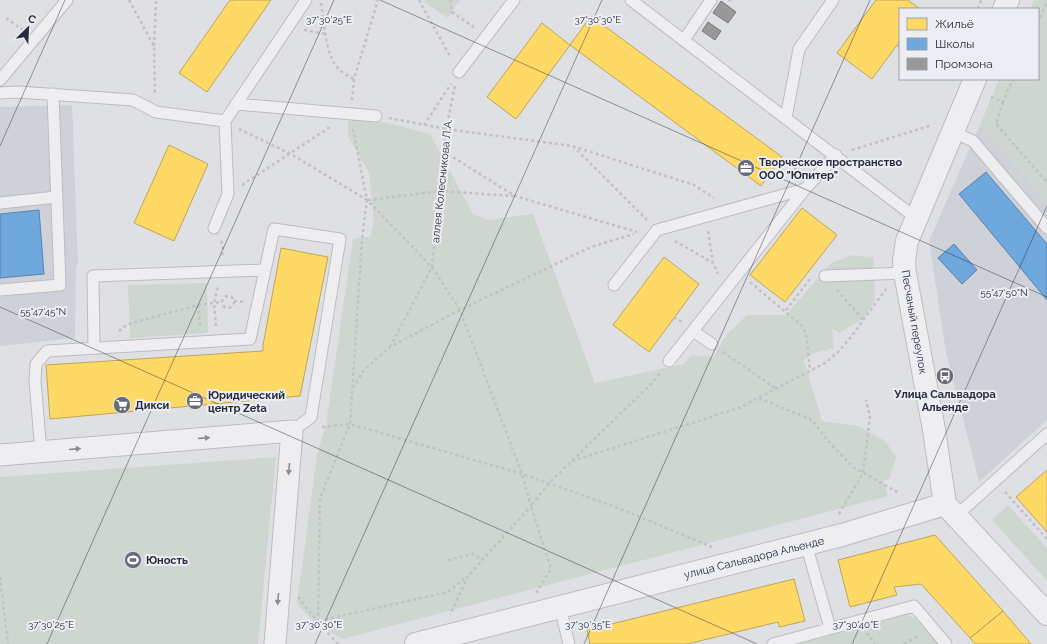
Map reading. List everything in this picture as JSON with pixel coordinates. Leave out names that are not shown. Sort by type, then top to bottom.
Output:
[{"type":"street","name":"Песчаный переулок","points":[[950,510],[934,430],[897,273],[904,261],[907,241],[916,218],[975,80]]},
{"type":"street","points":[[0,455],[292,430],[275,644]]},
{"type":"street","points":[[950,510],[1047,614]]},
{"type":"street","name":"улица Сальвадора Альенде","points":[[416,644],[806,544],[950,510]]},
{"type":"lane","points":[[0,80],[67,0]]},
{"type":"lane","points":[[214,228],[228,194],[224,121],[306,0]]},
{"type":"lane","points":[[459,72],[514,0]]},
{"type":"lane","points":[[631,0],[836,155],[916,218]]},
{"type":"lane","points":[[684,40],[711,0]]},
{"type":"lane","points":[[786,118],[799,49],[833,0]]},
{"type":"lane","points":[[0,93],[18,92],[133,100],[156,112],[224,121]]},
{"type":"lane","points":[[0,290],[60,285],[53,94]]},
{"type":"lane","points":[[236,104],[376,116]]},
{"type":"lane","points":[[953,132],[973,141],[1047,228]]},
{"type":"lane","points":[[669,361],[805,189],[836,155]]},
{"type":"lane","points":[[614,285],[657,230],[805,189]]},
{"type":"lane","points":[[0,203],[56,197]]},
{"type":"lane","points":[[41,452],[35,382],[36,364],[46,352],[250,339],[274,229],[340,239],[311,417],[292,430]]},
{"type":"lane","points":[[94,348],[93,276],[265,270]]},
{"type":"lane","points":[[825,276],[897,273]]},
{"type":"lane","points":[[693,331],[712,344]]},
{"type":"lane","points":[[950,510],[1047,435]]},
{"type":"lane","points":[[806,544],[830,628]]},
{"type":"lane","points":[[773,644],[914,606],[946,644]]},
{"type":"lane","points":[[560,607],[569,644]]},
{"type":"path","points":[[129,0],[154,46]]},
{"type":"path","points":[[156,0],[154,46],[156,112]]},
{"type":"path","points":[[320,0],[333,62],[343,73],[354,79]]},
{"type":"path","points":[[318,622],[320,498],[350,424],[362,240],[368,200],[350,114],[354,79],[378,0]]},
{"type":"path","points":[[419,0],[459,72],[424,124]]},
{"type":"path","points":[[450,0],[452,12],[487,36]]},
{"type":"path","points":[[728,0],[734,0]]},
{"type":"path","points":[[1039,21],[1047,2]]},
{"type":"path","points":[[6,18],[34,39]]},
{"type":"path","points":[[287,28],[326,34]]},
{"type":"path","name":"аллея Колесникова Л.А.","points":[[432,267],[446,129],[459,72]]},
{"type":"path","points":[[1013,80],[1003,102],[996,124],[1047,182]]},
{"type":"path","points":[[991,97],[1003,102]]},
{"type":"path","points":[[228,194],[350,114]]},
{"type":"path","points":[[376,116],[446,129],[572,146],[694,185],[732,210]]},
{"type":"path","points":[[224,121],[291,154],[368,200],[432,267],[460,310],[522,474],[551,569],[532,598]]},
{"type":"path","points":[[836,155],[932,125]]},
{"type":"path","points":[[572,146],[657,230],[713,263]]},
{"type":"path","points":[[443,151],[515,196]]},
{"type":"path","points":[[353,388],[364,370],[390,347],[460,310],[591,247],[639,233],[515,196],[440,191],[368,200]]},
{"type":"path","points":[[705,217],[713,263],[726,289]]},
{"type":"path","points":[[390,347],[432,267]]},
{"type":"path","points":[[216,341],[214,303],[222,271]]},
{"type":"path","points":[[739,273],[786,310],[802,326],[806,334],[810,370]]},
{"type":"path","points":[[572,460],[739,408],[825,363],[838,352],[897,273]]},
{"type":"path","points":[[786,310],[812,276]]},
{"type":"path","points":[[825,276],[863,320]]},
{"type":"path","points":[[128,324],[198,305],[221,302],[226,296],[232,298],[234,305],[228,309],[224,308],[221,302]]},
{"type":"path","points":[[198,305],[200,334]]},
{"type":"path","points":[[712,344],[775,388]]},
{"type":"path","points":[[290,627],[448,592],[468,576],[531,506],[548,484],[653,382],[669,361]]},
{"type":"path","points":[[758,398],[812,420],[844,459],[863,473],[899,494]]},
{"type":"path","points":[[838,516],[863,473],[870,416],[866,400]]},
{"type":"path","points":[[292,430],[350,424],[522,474],[618,508],[717,549]]},
{"type":"path","points":[[1004,492],[1047,539]]},
{"type":"path","points":[[448,560],[473,554],[483,560]]},
{"type":"path","points":[[448,620],[468,576]]},
{"type":"path","points":[[0,577],[8,644]]},
{"type":"path","points":[[298,596],[318,622],[338,644]]},
{"type":"shaded area","points":[[425,0],[460,0],[448,18],[424,2]]},
{"type":"shaded area","points":[[1034,0],[1047,0],[1047,201],[980,125],[999,80],[1039,80],[1039,8],[1030,8]]},
{"type":"shaded area","points":[[72,105],[78,263],[76,267],[75,338],[0,346],[0,107]]},
{"type":"shaded area","points":[[357,118],[388,123],[430,134],[473,214],[488,220],[533,214],[595,383],[683,364],[692,355],[713,357],[728,333],[747,315],[786,315],[831,263],[852,255],[873,258],[875,300],[864,318],[839,333],[832,328],[834,348],[814,353],[804,360],[822,421],[858,426],[885,441],[896,457],[890,478],[883,481],[888,496],[342,639],[315,623],[297,604],[317,455],[326,424],[353,239],[370,237],[374,223],[369,173],[348,136],[348,122]]},
{"type":"shaded area","points":[[980,125],[1047,201],[1047,420],[979,482],[946,352],[929,241]]},
{"type":"shaded area","points":[[207,283],[208,333],[130,338],[128,285]]},
{"type":"shaded area","name":"Юность","points":[[276,457],[258,644],[0,644],[0,477]]},
{"type":"shaded area","points":[[1008,505],[1047,548],[1047,581],[992,520]]},
{"type":"shaded area","points":[[907,615],[915,618],[939,644],[798,644]]},
{"type":"building: Жильё","points":[[230,0],[271,0],[207,92],[179,73]]},
{"type":"building: Жильё","points":[[876,0],[908,0],[919,8],[899,8],[899,42],[872,79],[837,53]]},
{"type":"building: Жильё","points":[[591,16],[782,157],[761,186],[570,45]]},
{"type":"building: Жильё","points":[[542,23],[570,45],[516,119],[487,97]]},
{"type":"building: Жильё","points":[[169,145],[208,164],[174,241],[134,223]]},
{"type":"building: Жильё","points":[[802,208],[837,235],[785,302],[750,275]]},
{"type":"building: Жильё","points":[[281,248],[328,257],[300,396],[50,419],[46,365],[263,351]]},
{"type":"building: Жильё","points":[[664,257],[699,284],[649,352],[613,325]]},
{"type":"building: Жильё","points":[[1047,470],[1047,532],[1016,497]]},
{"type":"building: Жильё","points":[[935,535],[1003,611],[970,638],[921,584],[894,587],[897,595],[850,607],[838,560]]},
{"type":"building: Жильё","points":[[794,579],[805,621],[779,627],[778,622],[687,644],[590,644],[587,630]]},
{"type":"building: Жильё","points":[[1003,611],[1031,644],[975,644],[970,638]]},
{"type":"building: Школы","points":[[986,172],[1047,244],[1047,300],[959,194]]},
{"type":"building: Школы","points":[[39,210],[44,274],[0,278],[0,214]]},
{"type":"building: Школы","points":[[954,244],[977,270],[962,284],[938,258]]},
{"type":"building: Промзона","points":[[721,1],[736,12],[728,23],[713,13]]},
{"type":"building: Промзона","points":[[708,22],[721,31],[715,40],[702,31]]},
{"type":"place","name":"Творческое пространство ООО \"Юпитер\"","points":[[746,168]]},
{"type":"place","name":"Улица Сальвадора Альенде","points":[[945,376]]},
{"type":"place","name":"Юридический центр Zeta","points":[[195,401]]},
{"type":"place","name":"Дикси","points":[[122,405]]},
{"type":"place","name":"Юность","points":[[133,560]]}]
